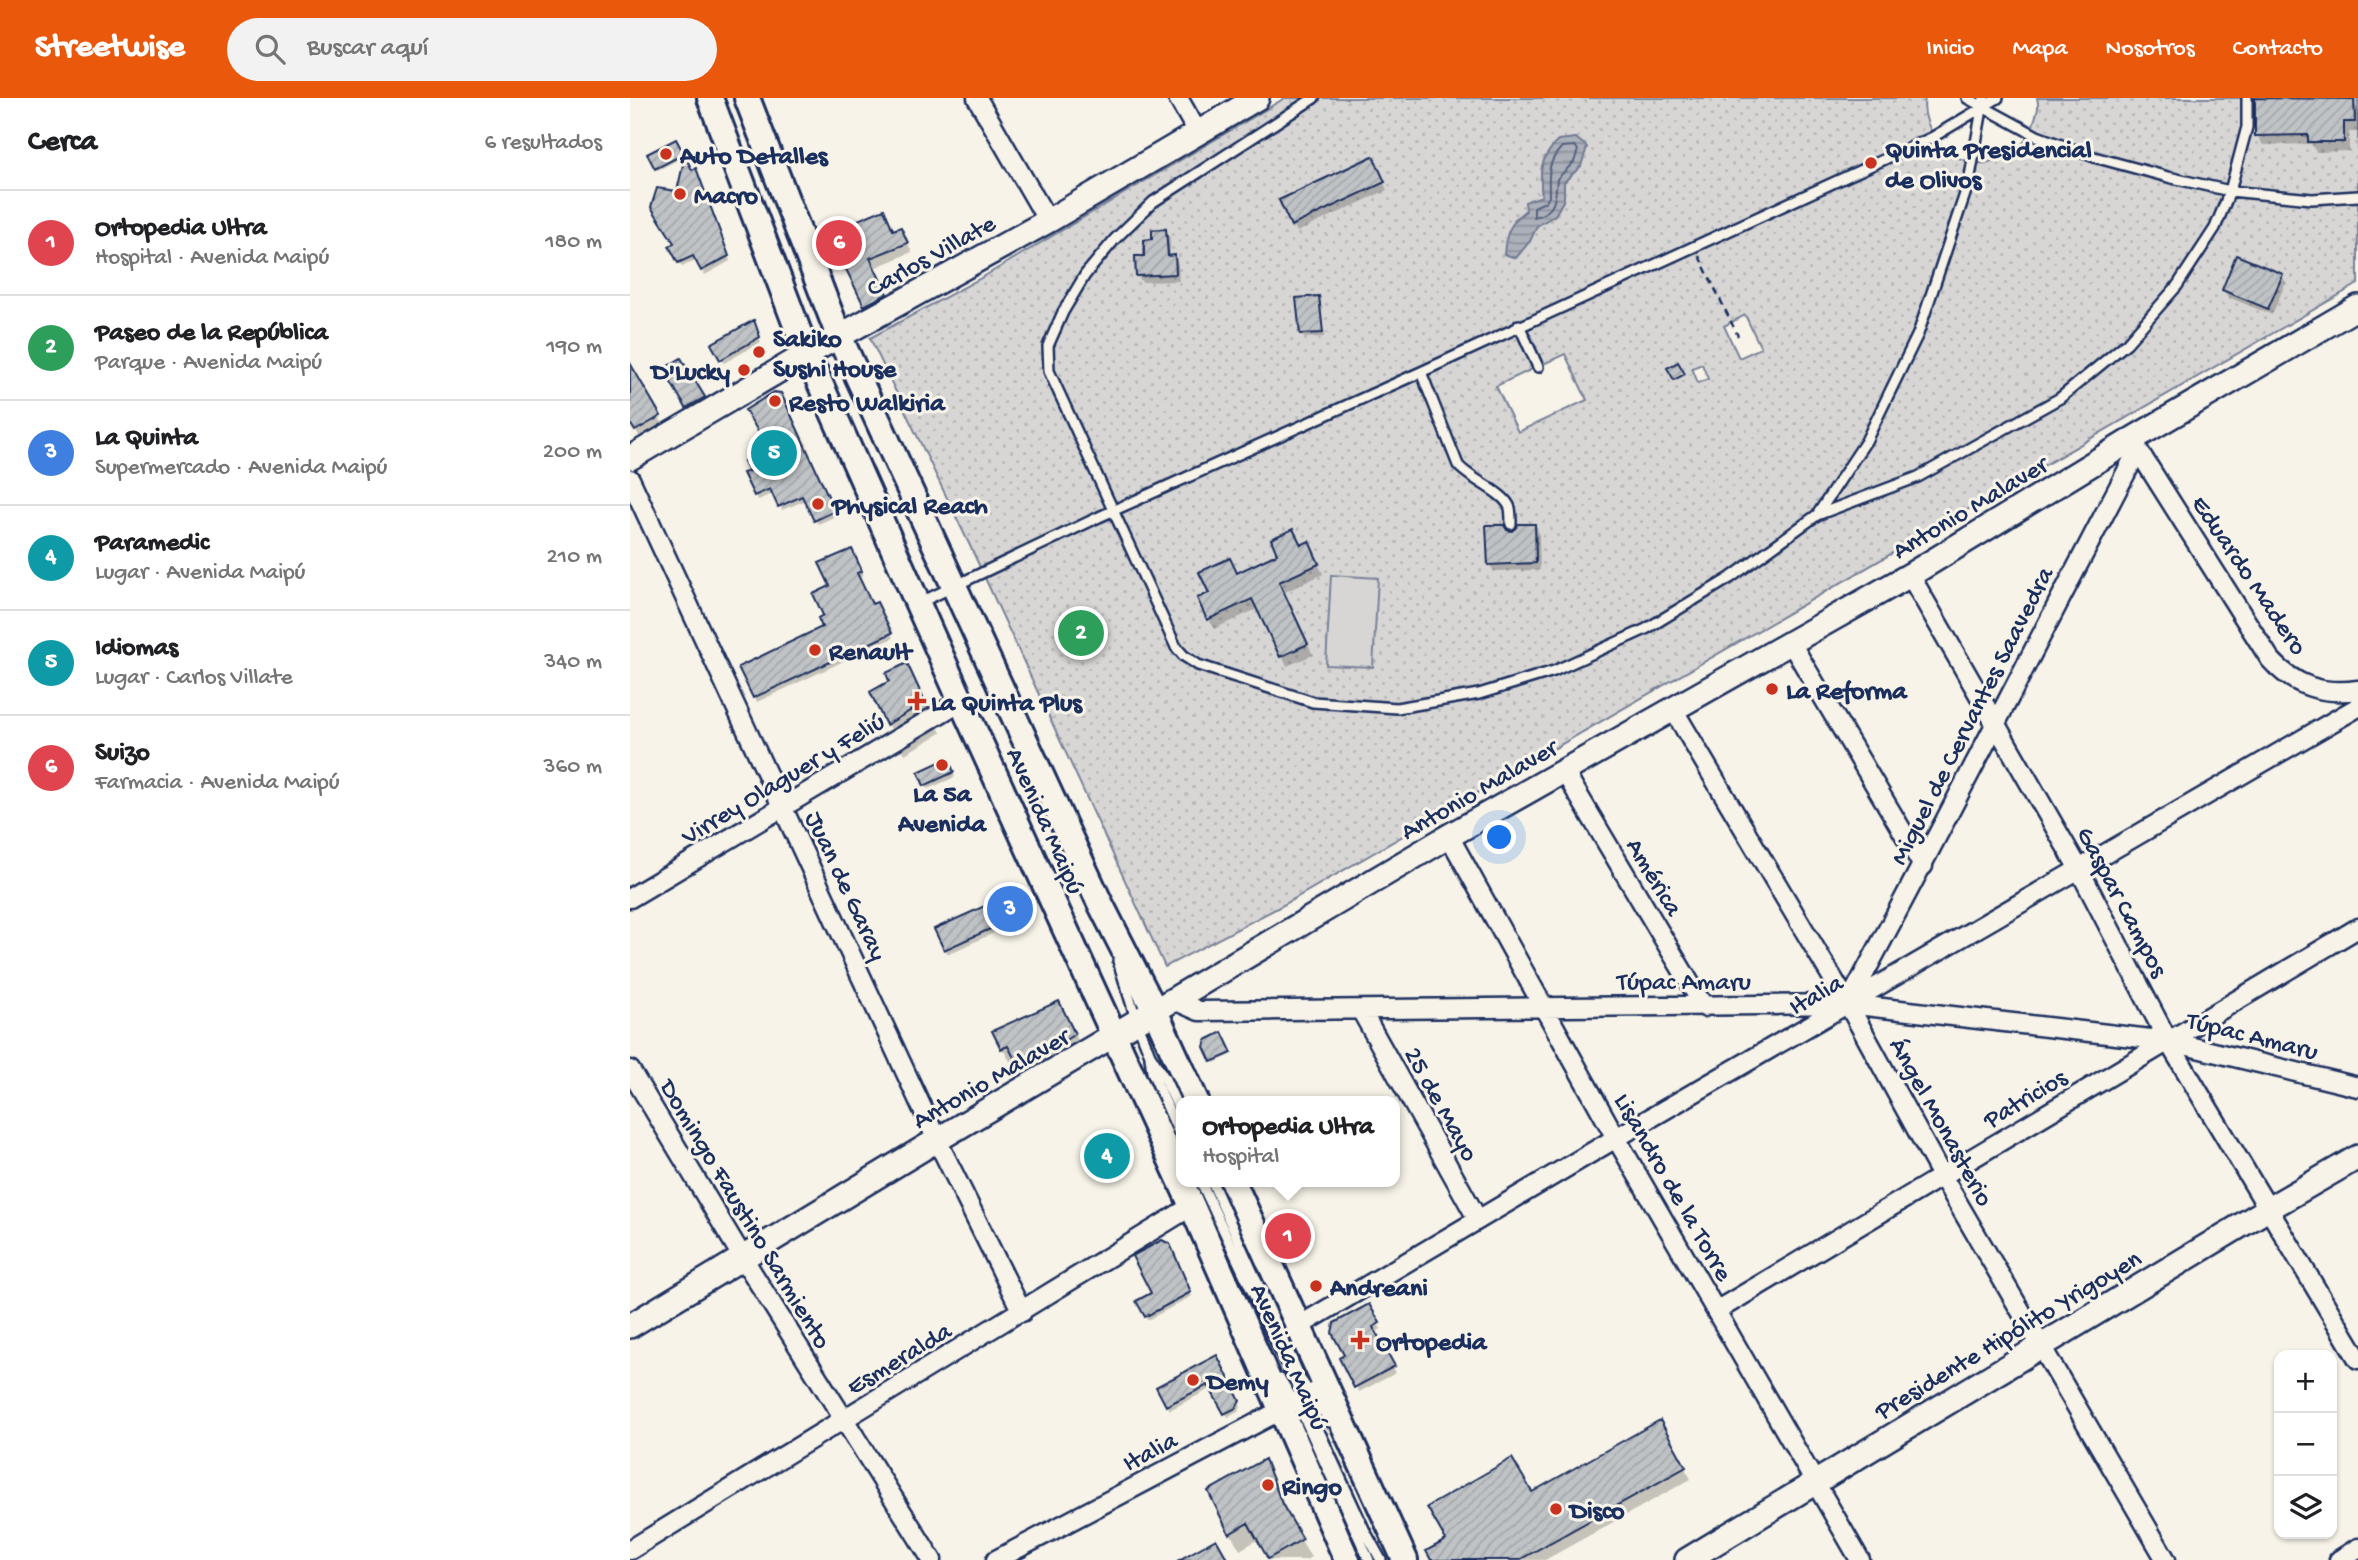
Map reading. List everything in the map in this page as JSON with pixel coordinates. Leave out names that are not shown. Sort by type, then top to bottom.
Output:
[{"type":"main road","name":"Avenida Maipú","points":[[710,98],[807,354],[961,701],[1113,1037],[1176,1143]]},
{"type":"main road","name":"Avenida Maipú","points":[[747,98],[839,336],[1099,901],[1155,1011],[1194,1096]]},
{"type":"main road","name":"Avenida Maipú","points":[[1202,1187],[1293,1410],[1370,1559]]},
{"type":"main road","name":"Avenida Maipú","points":[[1235,1187],[1299,1326],[1313,1387],[1396,1554]]},
{"type":"street","points":[[977,98],[1048,221]]},
{"type":"street","points":[[1178,98],[1198,133]]},
{"type":"street","name":"Carlos Villate","points":[[630,458],[807,354],[1048,221],[1257,98]]},
{"type":"street","name":"Antonio Malaver","points":[[630,1326],[1449,836],[2137,444],[2358,307]]},
{"type":"street","name":"Eduardo Madero","points":[[2137,444],[2270,659],[2279,669],[2303,685],[2338,692],[2358,690]]},
{"type":"street","name":"Miguel de Cervantes Saavedra","points":[[1848,1004],[1923,866],[2137,444]]},
{"type":"street","name":"Juan de Garay","points":[[630,480],[937,1140],[1022,1312]]},
{"type":"street","name":"Gaspar Campos","points":[[1910,575],[2079,869],[2168,1041],[2358,1359]]},
{"type":"street","points":[[1791,643],[1923,866]]},
{"type":"street","name":"Virrey Olaguer y Feliú","points":[[630,898],[961,701]]},
{"type":"street","name":"Italia","points":[[1299,1326],[2358,707]]},
{"type":"street","name":"Ángel Monasterio","points":[[1673,709],[1848,1004],[1942,1176],[2166,1560]]},
{"type":"street","name":"América","points":[[1564,771],[1704,1007]]},
{"type":"street","name":"Lisandro de la Torre","points":[[1449,836],[1616,1139],[1860,1560]]},
{"type":"street","name":"Patricios","points":[[1716,1311],[2358,928]]},
{"type":"street","name":"Túpac Amaru","points":[[1155,1011],[1848,1004],[2168,1041],[2358,1087]]},
{"type":"street","name":"25 de Mayo","points":[[1361,1010],[1478,1220]]},
{"type":"street","name":"Domingo Faustino Sarmiento","points":[[630,1070],[743,1258],[932,1560]]},
{"type":"street","name":"Presidente Hipólito Yrigoyen","points":[[1687,1560],[2358,1157]]},
{"type":"street","name":"Esmeralda","points":[[630,1550],[1022,1312],[1202,1187]]},
{"type":"street","name":"Italia","points":[[996,1560],[1293,1410],[1313,1387]]},
{"type":"street","points":[[2339,1560],[2358,1548]]},
{"type":"lane","points":[[1314,98],[1153,202],[1115,239],[1084,275],[1063,312],[1048,346],[1049,371],[1176,647],[1184,656],[1198,665],[1313,702],[1397,708],[1479,694],[1541,675],[1646,629],[1730,578],[1817,515],[1918,477],[2060,398],[2127,343],[2177,286],[2215,229],[2230,191],[2247,127],[2247,98]]},
{"type":"lane","points":[[1967,98],[1983,102],[2031,133],[2094,157],[2230,191],[2312,200],[2358,196]]},
{"type":"lane","points":[[918,604],[1114,511],[1933,137],[1983,102],[1998,98]]},
{"type":"lane","points":[[1817,515],[1866,441],[1918,334],[1969,182],[1983,102]]},
{"type":"lane","points":[[1519,326],[1538,367]]},
{"type":"lane","points":[[1421,372],[1458,465],[1466,475],[1506,500],[1511,524]]},
{"type":"lane","points":[[1155,1011],[1150,1055],[1152,1072],[1176,1127]]},
{"type":"lane","points":[[1150,1055],[1166,1079],[1176,1102]]},
{"type":"lane","points":[[1202,1187],[1256,1288]]},
{"type":"lane","points":[[1241,1258],[1313,1387]]},
{"type":"lane","points":[[1293,1410],[1361,1533],[1370,1559]]},
{"type":"path","points":[[1695,247],[1738,336]]},
{"type":"shaded area","points":[[1285,98],[1925,98],[1924,110],[1933,135],[1952,154],[1976,163],[1993,161],[2023,143],[2031,131],[2036,115],[2037,98],[2255,98],[2256,136],[2308,118],[2309,142],[2344,142],[2344,122],[2355,122],[2354,100],[2346,98],[2358,98],[2358,284],[1285,904],[1165,967],[973,552],[870,338],[983,277]],"holes":[[[1576,138],[1581,166],[1564,182],[1564,199],[1555,215],[1537,225],[1530,241],[1514,220],[1542,196],[1542,166],[1558,141]],[[1372,156],[1384,182],[1291,226],[1279,200]],[[1166,229],[1168,256],[1175,256],[1176,273],[1136,276],[1135,256],[1144,256],[1144,240],[1152,239],[1152,230]],[[1319,296],[1322,332],[1300,334],[1297,299]],[[1745,315],[1761,348],[1739,358],[1724,326]],[[1565,354],[1587,400],[1518,432],[1496,386]],[[1702,364],[1708,379],[1698,383],[1692,368]],[[1535,524],[1536,563],[1488,564],[1487,525]],[[1293,529],[1301,545],[1309,542],[1319,563],[1279,582],[1308,644],[1280,657],[1252,599],[1197,599],[1209,593],[1199,573],[1229,558],[1237,573],[1277,554],[1271,539]]]},
{"type":"shaded area","points":[[1331,575],[1378,578],[1373,667],[1326,665]]},
{"type":"water","points":[[1576,138],[1587,147],[1581,166],[1564,182],[1564,199],[1555,215],[1537,226],[1530,241],[1516,258],[1504,254],[1509,229],[1526,211],[1525,202],[1542,196],[1541,172],[1547,154],[1558,140]]},
{"type":"building","points":[[2255,98],[2354,99],[2355,122],[2344,122],[2344,142],[2308,142],[2308,135],[2255,136]]},
{"type":"building","name":"Auto Detalles","points":[[676,139],[684,154],[655,169],[647,154]]},
{"type":"building","points":[[685,156],[692,170],[696,168],[729,256],[701,271],[693,256],[678,263],[669,246],[674,243],[651,207],[657,188],[677,191]]},
{"type":"building","points":[[1373,156],[1385,182],[1291,226],[1279,200]]},
{"type":"building","points":[[884,209],[893,230],[901,227],[908,243],[870,258],[887,294],[864,306],[846,269],[843,270],[827,233]]},
{"type":"building","points":[[1166,229],[1168,256],[1175,255],[1176,274],[1136,276],[1135,256],[1144,256],[1144,240],[1152,239],[1152,230]]},
{"type":"building","points":[[2236,255],[2283,274],[2268,309],[2222,290]]},
{"type":"building","points":[[1319,296],[1323,333],[1300,334],[1296,298]]},
{"type":"building","points":[[754,320],[760,337],[720,360],[711,344]]},
{"type":"building","points":[[681,358],[705,397],[686,408],[663,369]]},
{"type":"building","points":[[1678,362],[1685,374],[1674,380],[1667,368]]},
{"type":"building","points":[[630,363],[661,416],[635,431],[630,423]]},
{"type":"building","points":[[774,392],[781,393],[835,511],[814,521],[802,496],[778,507],[770,489],[754,496],[743,473],[749,471],[744,461],[769,449],[745,410]]},
{"type":"building","points":[[1518,524],[1535,524],[1536,563],[1488,565],[1486,525],[1504,525],[1507,530],[1512,531]]},
{"type":"building","points":[[1293,529],[1301,545],[1309,541],[1319,564],[1279,582],[1308,644],[1280,657],[1252,599],[1207,620],[1197,598],[1209,593],[1199,572],[1230,558],[1237,573],[1277,554],[1271,539]]},
{"type":"building","name":"Renault","points":[[852,549],[862,571],[857,573],[872,604],[877,602],[892,633],[753,698],[738,667],[822,627],[818,618],[823,615],[813,594],[830,586],[819,563]]},
{"type":"building","points":[[907,663],[925,702],[886,725],[870,692],[889,681],[886,673]]},
{"type":"building","name":"La 5a Avenida","points":[[948,758],[954,772],[924,786],[918,772]]},
{"type":"building","points":[[1009,895],[1019,916],[944,950],[934,929]]},
{"type":"building","points":[[1059,1001],[1075,1034],[1020,1069],[1008,1046],[1001,1049],[992,1031]]},
{"type":"building","points":[[1222,1032],[1232,1053],[1211,1062],[1204,1047],[1206,1040]]},
{"type":"building","points":[[1120,1139],[1129,1154],[1095,1174],[1086,1158]]},
{"type":"building","points":[[1162,1240],[1170,1244],[1191,1292],[1145,1317],[1136,1301],[1151,1293],[1132,1256]]},
{"type":"building","points":[[1369,1304],[1380,1323],[1373,1327],[1395,1366],[1354,1388],[1339,1358],[1344,1355],[1332,1333],[1334,1323]]},
{"type":"building","name":"Demy","points":[[1217,1355],[1240,1401],[1236,1408],[1224,1414],[1208,1385],[1166,1406],[1156,1387]]},
{"type":"building","name":"Disco","points":[[1660,1420],[1686,1467],[1519,1560],[1431,1560],[1426,1551],[1446,1540],[1427,1507],[1512,1458],[1532,1492]]},
{"type":"building","points":[[1265,1459],[1282,1504],[1303,1539],[1268,1559],[1248,1523],[1229,1534],[1208,1491]]},
{"type":"building","points":[[1216,1539],[1228,1560],[1179,1560]]},
{"type":"place","name":"Auto Detalles","points":[[666,154]]},
{"type":"place","name":"Quinta Presidencial de Olivos","points":[[1871,163]]},
{"type":"place","name":"Macro","points":[[680,194]]},
{"type":"place","name":"Suizo","points":[[839,243]]},
{"type":"place","name":"Sakiko Sushi House","points":[[759,352]]},
{"type":"place","name":"D'Lucky","points":[[744,370]]},
{"type":"place","name":"Resto Walkiria","points":[[775,401]]},
{"type":"place","name":"Idiomas","points":[[774,453]]},
{"type":"place","name":"Physical Reach","points":[[818,504]]},
{"type":"place","name":"Paseo de la República","points":[[1081,633]]},
{"type":"place","name":"Renault","points":[[815,650]]},
{"type":"place","name":"La Reforma","points":[[1772,689]]},
{"type":"place","name":"La Quinta Plus","points":[[917,701]]},
{"type":"place","name":"La 5a Avenida","points":[[942,765]]},
{"type":"place","name":"La Quinta","points":[[1010,909]]},
{"type":"place","name":"Paramedic","points":[[1107,1156]]},
{"type":"place","name":"Ortopedia Ultra","points":[[1288,1236]]},
{"type":"place","name":"Andreani","points":[[1316,1286]]},
{"type":"place","name":"Ortopedia","points":[[1360,1340]]},
{"type":"place","name":"Demy","points":[[1193,1380]]},
{"type":"place","name":"Ringo","points":[[1268,1485]]},
{"type":"place","name":"Disco","points":[[1556,1509]]}]
